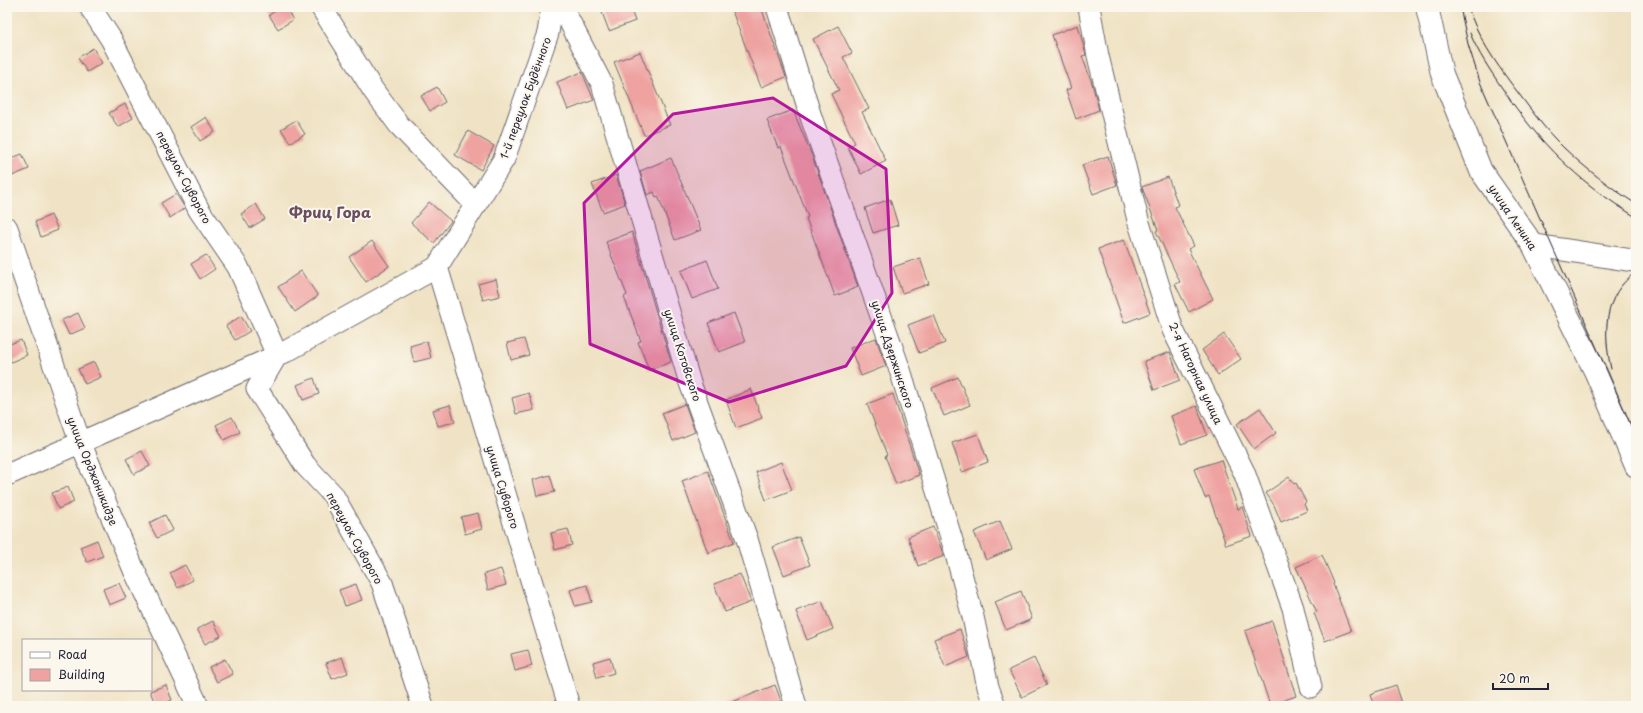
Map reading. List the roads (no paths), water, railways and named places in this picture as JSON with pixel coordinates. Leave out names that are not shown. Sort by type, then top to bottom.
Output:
[{"type":"main road","name":"улица Ленина","points":[[1427,7],[1442,74],[1481,171],[1533,245],[1596,373],[1636,466]]},
{"type":"main road","points":[[1533,245],[1636,261]]},
{"type":"street","name":"переулок Суворого","points":[[90,7],[111,39],[199,210],[238,267],[278,355],[257,389],[305,466],[333,495],[382,583],[423,706]]},
{"type":"street","points":[[321,7],[373,90],[399,125],[476,206]]},
{"type":"street","name":"улица Дзержинского","points":[[777,7],[811,116],[901,373],[954,547],[973,617],[988,687],[995,706]]},
{"type":"street","name":"2-я Нагорная улица","points":[[1089,7],[1098,56],[1138,220],[1173,330],[1244,472],[1293,608],[1311,686]]},
{"type":"street","name":"1-й переулок Будённого","points":[[437,267],[504,159],[548,33],[551,10]]},
{"type":"street","name":"улица Котовского","points":[[551,10],[602,84],[690,383],[747,538],[796,706]]},
{"type":"street","name":"улица Орджоникидзе","points":[[7,228],[80,442],[134,570],[198,706]]},
{"type":"street","points":[[7,475],[278,355],[437,267]]},
{"type":"street","name":"улица Суворого","points":[[437,267],[569,706]]},
{"type":"tram line","points":[[1460,7],[1468,44],[1480,82],[1636,437]]},
{"type":"tram line","points":[[1468,7],[1476,28],[1493,58],[1550,134],[1572,156],[1636,204]]},
{"type":"tram line","points":[[1470,33],[1480,54],[1502,88],[1516,108],[1546,144],[1578,176],[1615,204],[1636,217]]},
{"type":"tram line","points":[[1611,369],[1607,342],[1608,316],[1611,303],[1625,281],[1636,272]]},
{"type":"district","name":"Фриц Гора","points":[[330,211]]}]
